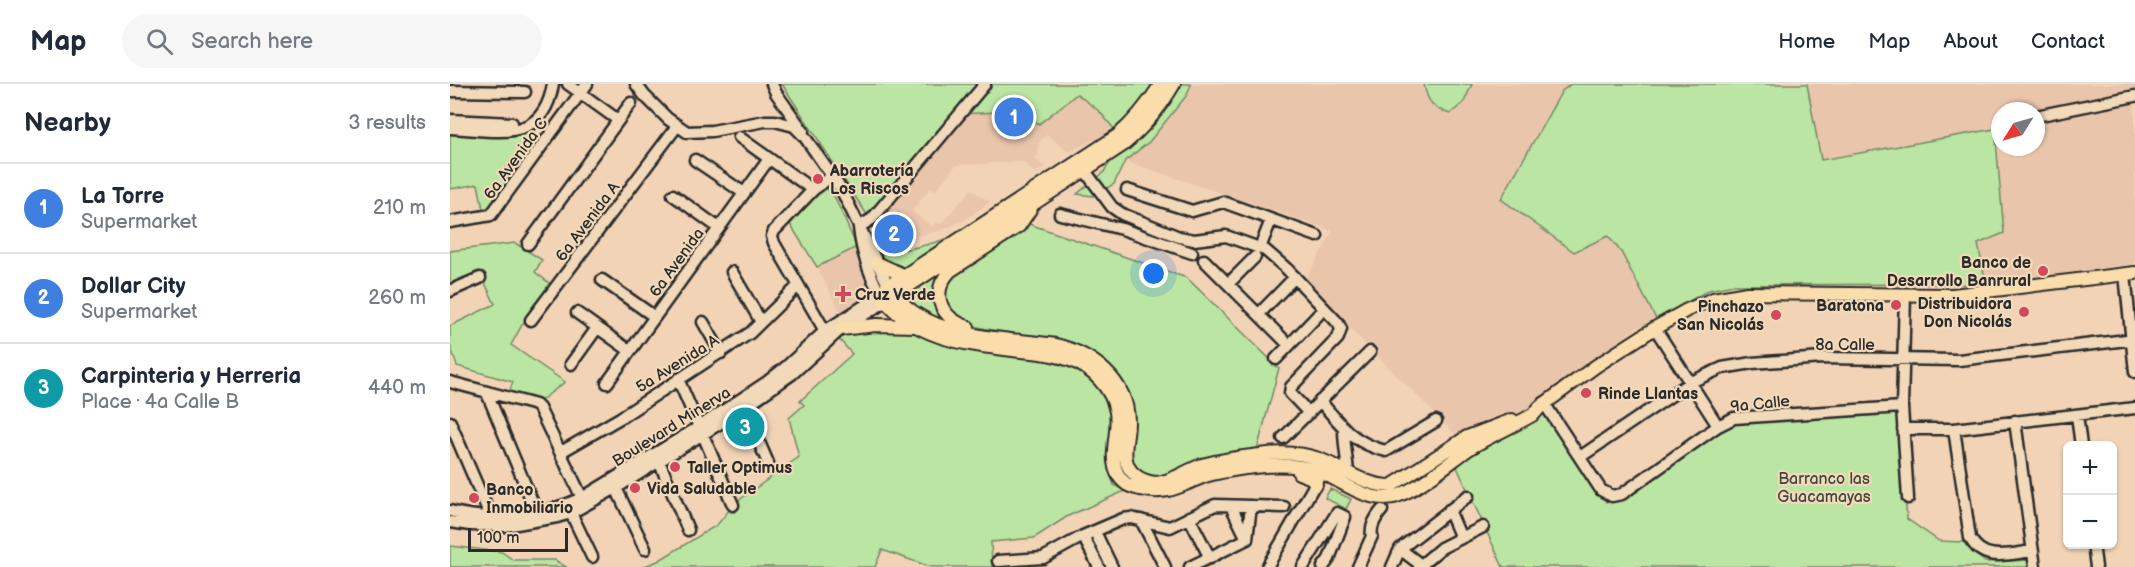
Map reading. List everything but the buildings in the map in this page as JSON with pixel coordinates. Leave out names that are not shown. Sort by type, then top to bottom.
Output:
[{"type":"main road","points":[[887,294],[1033,204],[1133,123],[1161,84]]},
{"type":"main road","points":[[887,294],[903,275],[1085,164],[1124,146],[1141,131],[1160,108],[1174,84]]},
{"type":"main road","points":[[1015,339],[997,332],[975,329],[955,322],[944,312],[939,290],[950,271],[1019,226],[1033,204]]},
{"type":"main road","points":[[876,263],[903,275]]},
{"type":"main road","points":[[1385,498],[1398,483],[1467,437],[1513,420],[1542,405],[1596,366],[1655,328],[1713,299],[1736,295],[1953,295],[2130,274]]},
{"type":"main road","points":[[887,294],[898,315],[917,327],[953,341],[1057,356],[1084,367],[1094,375],[1112,398],[1116,413],[1113,459],[1117,473],[1125,483],[1137,488],[1163,492],[1239,468],[1268,466],[1302,468],[1321,472],[1360,492],[1385,498]]},
{"type":"main road","points":[[887,294],[915,314],[934,323],[963,332],[1069,348],[1094,361],[1113,379],[1122,392],[1128,423],[1125,454],[1128,466],[1144,481],[1155,483],[1217,462],[1283,452],[1310,457],[1370,482],[1385,498]]},
{"type":"main road","points":[[841,329],[883,325],[917,327]]},
{"type":"main road","points":[[1321,472],[1326,467],[1346,472]]},
{"type":"main road","points":[[1211,475],[1269,470],[1309,476],[1316,485]]},
{"type":"street","points":[[450,128],[522,122],[532,116],[542,103],[545,84]]},
{"type":"street","points":[[450,120],[512,131],[523,128],[535,122],[548,106],[553,84]]},
{"type":"street","points":[[568,84],[584,88],[618,120]]},
{"type":"street","points":[[636,84],[653,105],[687,132],[699,133],[775,121],[794,126],[814,150],[852,209],[859,227],[867,263],[887,294]]},
{"type":"street","points":[[772,84],[776,93],[799,122],[814,150]]},
{"type":"street","points":[[859,227],[872,219],[985,84]]},
{"type":"street","name":"6a Avenida C","points":[[450,222],[491,215],[584,88]]},
{"type":"street","points":[[450,91],[525,92]]},
{"type":"street","points":[[2045,115],[2135,96]]},
{"type":"street","points":[[528,244],[631,103]]},
{"type":"street","name":"6a Avenida A","points":[[531,320],[677,126]]},
{"type":"street","points":[[666,140],[681,137],[687,132]]},
{"type":"street","points":[[739,137],[813,190]]},
{"type":"street","name":"6a Avenida","points":[[607,383],[769,159]]},
{"type":"street","points":[[694,160],[744,193]]},
{"type":"street","points":[[1085,164],[1112,207],[1192,253]]},
{"type":"street","points":[[825,331],[772,236],[774,231],[813,190],[832,176]]},
{"type":"street","points":[[1127,190],[1192,211],[1223,202],[1317,236]]},
{"type":"street","points":[[673,195],[719,228]]},
{"type":"street","points":[[1060,214],[1171,240],[1226,236],[1257,252],[1269,253],[1338,323],[1341,329],[1338,338],[1290,387],[1290,393],[1309,413]]},
{"type":"street","points":[[1228,284],[1257,252],[1270,220]]},
{"type":"street","points":[[859,227],[867,239],[887,294]]},
{"type":"street","points":[[1204,260],[1289,345]]},
{"type":"street","points":[[732,272],[761,322]]},
{"type":"street","points":[[2130,274],[2135,372]]},
{"type":"street","points":[[1259,314],[1294,277]]},
{"type":"street","points":[[450,291],[480,278]]},
{"type":"street","points":[[602,280],[655,317]]},
{"type":"street","name":"5a Avenida A","points":[[561,452],[620,418],[722,353],[750,333],[798,286]]},
{"type":"street","name":"Boulevard Minerva","points":[[538,517],[582,498],[744,407],[792,374],[841,329],[887,294]]},
{"type":"street","name":"Boulevard Minerva","points":[[450,522],[492,521],[571,513],[659,461],[786,367],[825,331],[887,294]]},
{"type":"street","points":[[1905,295],[1902,407],[1908,498]]},
{"type":"street","points":[[577,313],[630,351]]},
{"type":"street","points":[[1276,359],[1319,314]]},
{"type":"street","points":[[703,322],[722,353]]},
{"type":"street","points":[[570,364],[597,328]]},
{"type":"street","points":[[1655,328],[1718,426]]},
{"type":"street","name":"8a Calle","points":[[1580,457],[1691,382],[1722,368],[1752,363],[1822,358],[1959,360],[2133,339]]},
{"type":"street","points":[[1283,438],[1370,352]]},
{"type":"street","points":[[678,380],[732,505]]},
{"type":"street","points":[[450,382],[536,405],[582,498]]},
{"type":"street","points":[[487,393],[538,517]]},
{"type":"street","points":[[1320,401],[1346,432],[1360,443],[1386,451],[1436,421]]},
{"type":"street","points":[[1542,405],[1580,457]]},
{"type":"street","points":[[744,407],[768,463]]},
{"type":"street","name":"9a Calle","points":[[1580,457],[1601,490],[1608,496],[1622,494],[1728,420],[1741,417],[1902,407]]},
{"type":"street","points":[[1903,429],[1954,429],[2135,408]]},
{"type":"street","points":[[2077,415],[2080,441]]},
{"type":"street","points":[[2015,421],[2035,567]]},
{"type":"street","points":[[450,423],[492,521]]},
{"type":"street","points":[[1954,429],[1970,538],[1979,550],[1995,556],[2032,551]]},
{"type":"street","points":[[1346,432],[1344,447],[1346,472]]},
{"type":"street","points":[[659,461],[688,530]]},
{"type":"street","points":[[1267,567],[1316,485],[1321,472]]},
{"type":"street","points":[[616,488],[645,549]]},
{"type":"street","points":[[1392,567],[1400,549],[1468,496]]},
{"type":"street","points":[[1358,567],[1382,519],[1385,498]]},
{"type":"street","points":[[998,561],[1045,562],[1083,536],[1123,519],[1140,520],[1170,527],[1215,505],[1284,507]]},
{"type":"street","points":[[1231,506],[1247,539]]},
{"type":"street","points":[[1247,539],[1251,506]]},
{"type":"street","points":[[1449,510],[1461,538]]},
{"type":"street","name":"Boulevard Minerva","points":[[450,511],[492,521]]},
{"type":"street","points":[[571,513],[592,557]]},
{"type":"street","points":[[1303,567],[1337,513],[1345,517],[1329,559],[1323,567]]},
{"type":"street","points":[[1189,517],[1210,558]]},
{"type":"street","points":[[1140,520],[1164,567]]},
{"type":"street","points":[[1400,549],[1420,566],[1441,548],[1483,527]]},
{"type":"street","points":[[1095,532],[1112,567]]},
{"type":"street","points":[[1083,536],[1099,567]]},
{"type":"street","points":[[1190,567],[1247,539]]},
{"type":"street","points":[[2094,549],[2096,567]]},
{"type":"shaded area","points":[[1191,84],[1424,84],[1426,95],[1464,102],[1472,84],[1571,84],[1562,91],[1608,235],[1621,252],[1656,319],[1635,329],[1527,409],[1509,418],[1481,425],[1458,437],[1304,282],[1333,231],[1125,161],[1149,142],[1187,95]]},
{"type":"shaded area","points":[[1807,84],[2135,84],[2135,264],[1986,284],[1978,244],[1991,156],[2045,156],[2045,102],[1991,102],[1991,130],[1821,160]]},
{"type":"shaded area","points":[[1077,94],[1099,111],[1115,130],[1068,152],[1047,134],[1038,144],[1038,156],[1033,156],[1044,167],[1035,173],[1023,162],[956,165],[935,191],[930,188],[912,211],[932,227],[937,222],[941,224],[971,190],[990,202],[963,221],[939,231],[904,239],[891,236],[871,221],[960,114],[1019,111],[1039,124]]},
{"type":"shaded area","points":[[857,247],[873,299],[841,313],[817,267]]},
{"type":"green space","points":[[782,84],[1158,84],[1141,107],[1115,130],[1099,111],[1077,94],[1039,124],[1019,111],[960,114],[871,221]]},
{"type":"green space","points":[[1177,84],[1191,84],[1187,95],[1149,142],[1125,161],[1114,184],[1093,196],[1077,194],[1103,173],[1113,158],[1149,130]]},
{"type":"green space","points":[[1424,84],[1472,84],[1464,102],[1450,114],[1432,104]]},
{"type":"green space","points":[[1571,84],[1807,84],[1821,160],[1991,130],[1991,156],[1997,156],[2004,233],[1978,244],[1986,284],[1733,285],[1709,290],[1656,319],[1621,252],[1608,236],[1574,252],[1501,199],[1562,91]]},
{"type":"green space","points":[[542,120],[503,173],[512,180],[492,207],[483,209],[478,184],[450,189],[450,132],[491,132]]},
{"type":"green space","points":[[825,186],[835,198],[857,247],[817,267],[790,224]]},
{"type":"green space","points":[[1024,215],[950,269],[938,290],[954,324],[939,321],[910,304],[910,292]]},
{"type":"green space","points":[[1029,224],[1187,278],[1279,368],[1257,450],[1164,478],[1153,478],[1142,474],[1134,466],[1130,455],[1132,407],[1130,400],[1117,377],[1103,363],[1081,348],[1068,343],[974,326],[959,320],[950,312],[945,292],[951,277]]},
{"type":"green space","points":[[946,239],[903,269],[885,264],[879,246],[896,250]]},
{"type":"green space","points":[[515,243],[542,260],[535,272],[553,286],[522,325],[511,345],[565,382],[540,401],[508,395],[513,382],[457,366],[450,345],[450,326],[495,304],[479,271],[450,283],[450,251]]},
{"type":"green space","points":[[871,330],[914,331],[1048,358],[1085,371],[1104,392],[1113,416],[1108,469],[1114,485],[1125,491],[1068,516],[1034,538],[991,542],[992,567],[931,567],[882,550],[875,567],[642,567],[658,561],[717,525],[735,503],[799,457],[789,418],[804,405],[800,401],[852,354],[838,338],[844,334]]},
{"type":"green space","name":"Barranco las Guacamayas","points":[[1897,401],[1907,519],[1939,541],[1963,542],[1985,562],[2030,560],[2031,567],[1503,567],[1456,465],[1545,412],[1606,502],[1727,420],[1746,412]]},
{"type":"green space","points":[[1330,489],[1351,499],[1346,509],[1325,498]]},
{"type":"green space","points":[[450,546],[502,552],[513,560],[555,560],[566,567],[450,567]]},
{"type":"place","name":"La Torre","points":[[1014,117]]},
{"type":"place","name":"Abarrotería Los Riscos","points":[[818,179]]},
{"type":"place","name":"Dollar City","points":[[894,234]]},
{"type":"place","name":"Banco de Desarrollo Banrural","points":[[2043,271]]},
{"type":"place","name":"Cruz Verde","points":[[843,294]]},
{"type":"place","name":"Baratona","points":[[1896,305]]},
{"type":"place","name":"Distribuidora Don Nicolás","points":[[2024,312]]},
{"type":"place","name":"Pinchazo San Nicolás","points":[[1776,315]]},
{"type":"place","name":"Rinde Llantas","points":[[1586,393]]},
{"type":"place","name":"Carpinteria y Herreria","points":[[745,427]]},
{"type":"place","name":"Taller Optimus","points":[[675,467]]},
{"type":"place","name":"Vida Saludable","points":[[635,488]]},
{"type":"place","name":"Banco Inmobiliario","points":[[474,498]]}]
